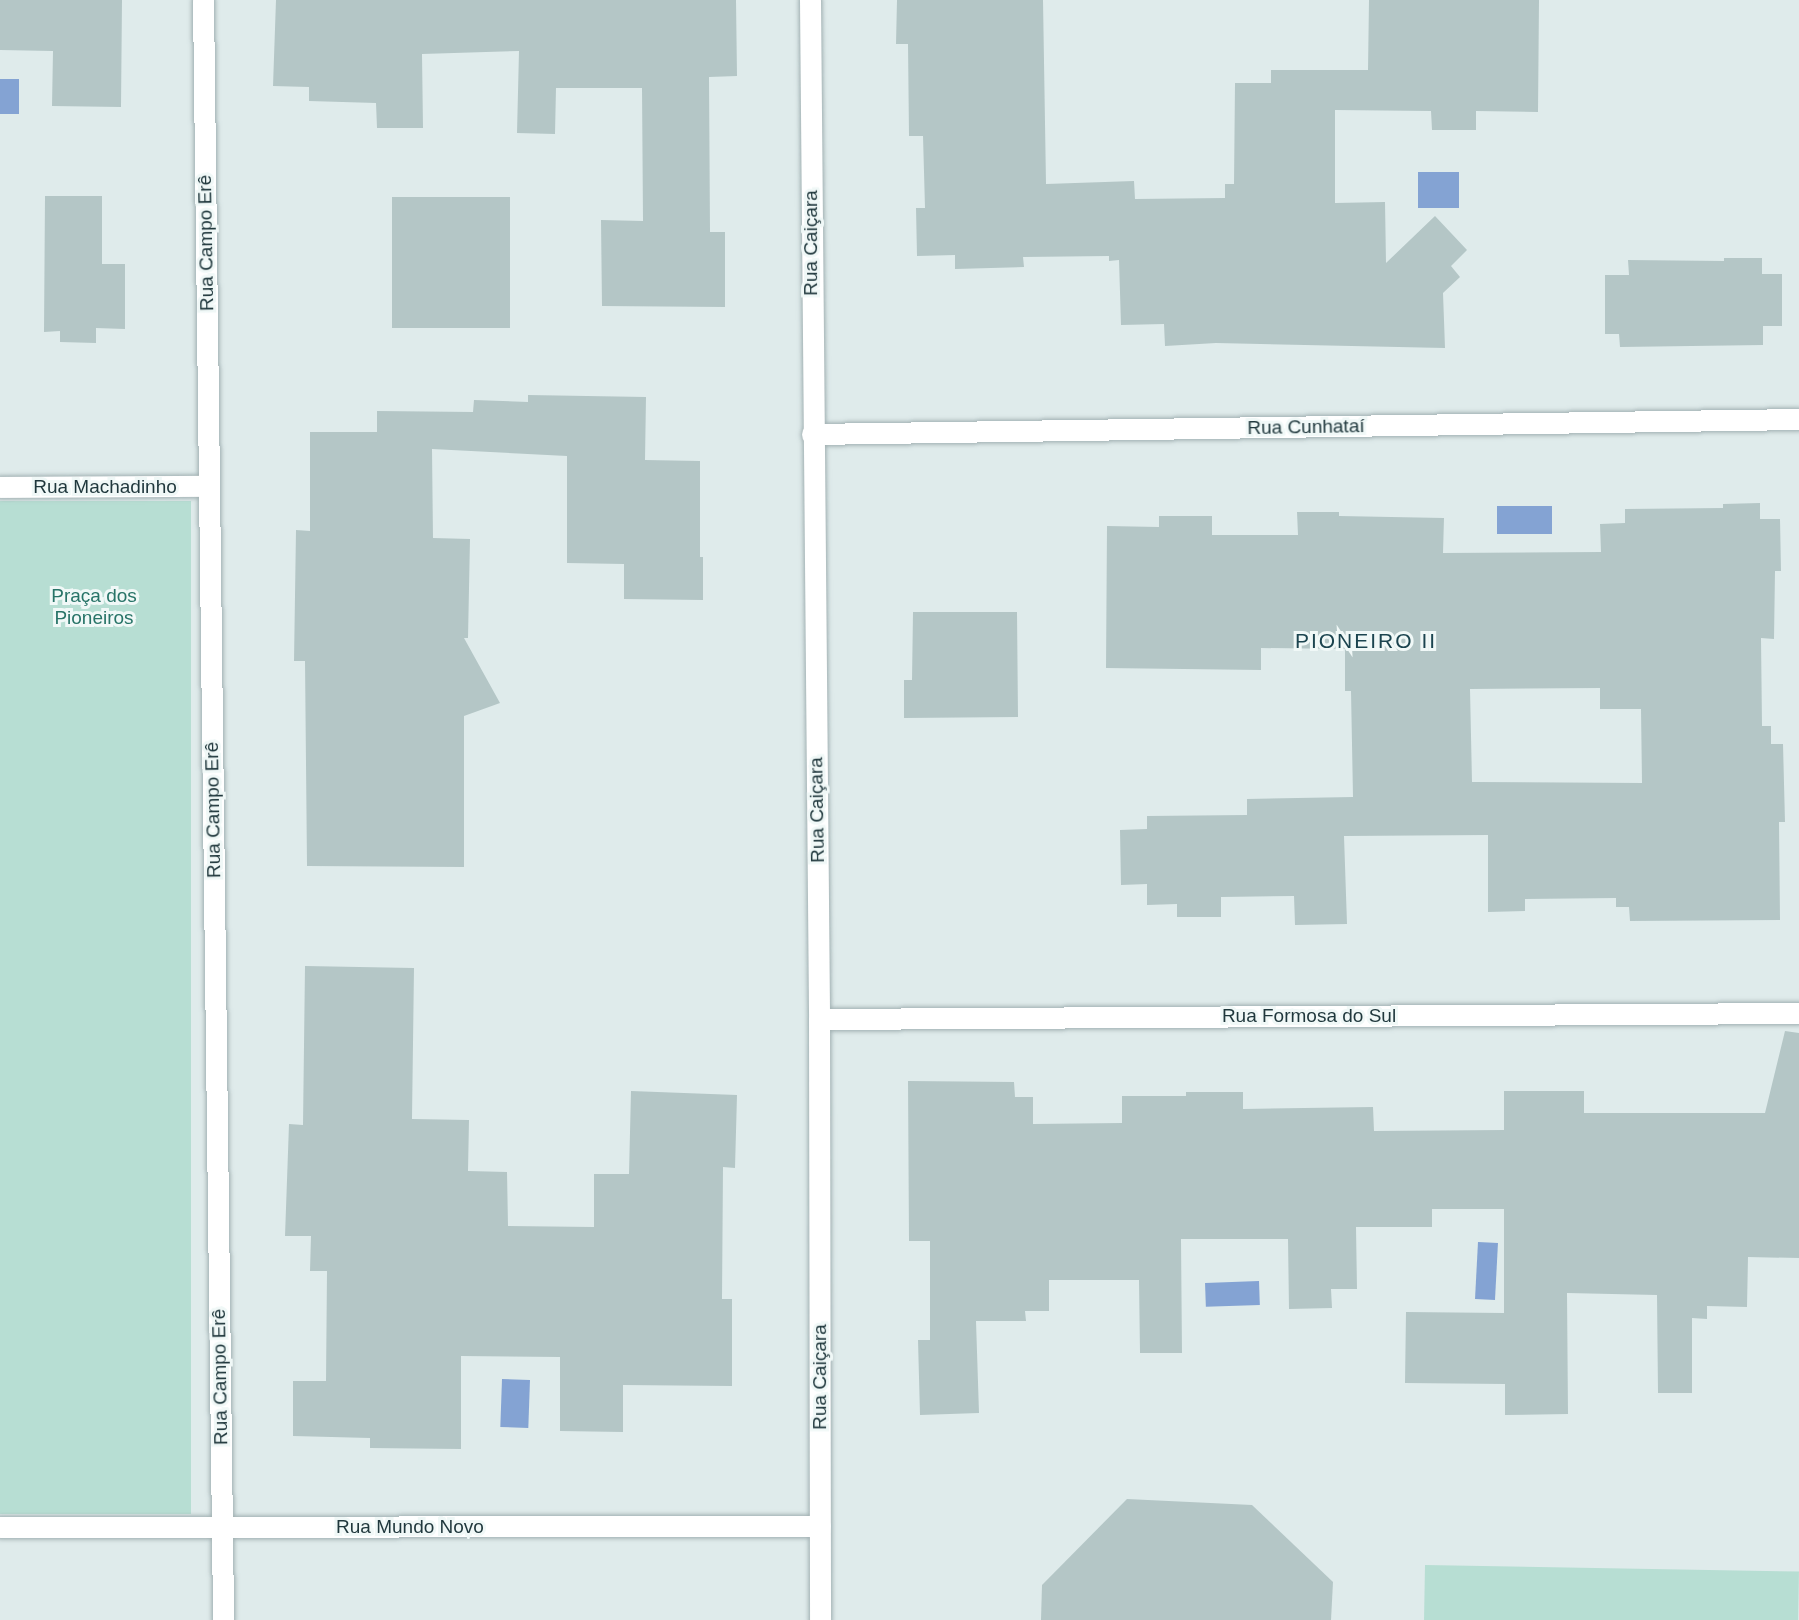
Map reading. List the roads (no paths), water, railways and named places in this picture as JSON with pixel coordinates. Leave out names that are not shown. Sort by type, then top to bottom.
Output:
[{"type":"street","name":"Rua Campo Erê","points":[[203,0],[223,1620]]},
{"type":"street","name":"Rua Caiçara","points":[[810,0],[819,1019],[820,1620]]},
{"type":"street","name":"Rua Cunhataí","points":[[813,434],[1799,419]]},
{"type":"street","name":"Rua Machadinho","points":[[0,487],[209,486]]},
{"type":"street","name":"Rua Formosa do Sul","points":[[819,1019],[1799,1013]]},
{"type":"street","name":"Rua Mundo Novo","points":[[0,1527],[820,1526]]},
{"type":"water","points":[[0,79],[19,79],[19,114],[0,114]]},
{"type":"water","points":[[1418,172],[1459,172],[1459,208],[1418,208]]},
{"type":"water","points":[[1497,506],[1552,506],[1552,534],[1497,534]]},
{"type":"water","points":[[1478,1242],[1498,1243],[1495,1300],[1475,1299]]},
{"type":"water","points":[[1259,1281],[1260,1305],[1206,1307],[1205,1283]]},
{"type":"water","points":[[502,1379],[530,1380],[528,1428],[500,1427]]},
{"type":"district","name":"PIONEIRO II","points":[[1366,641]]},
{"type":"park label","name":"Praça dos Pioneiros","points":[[94,607]]}]
